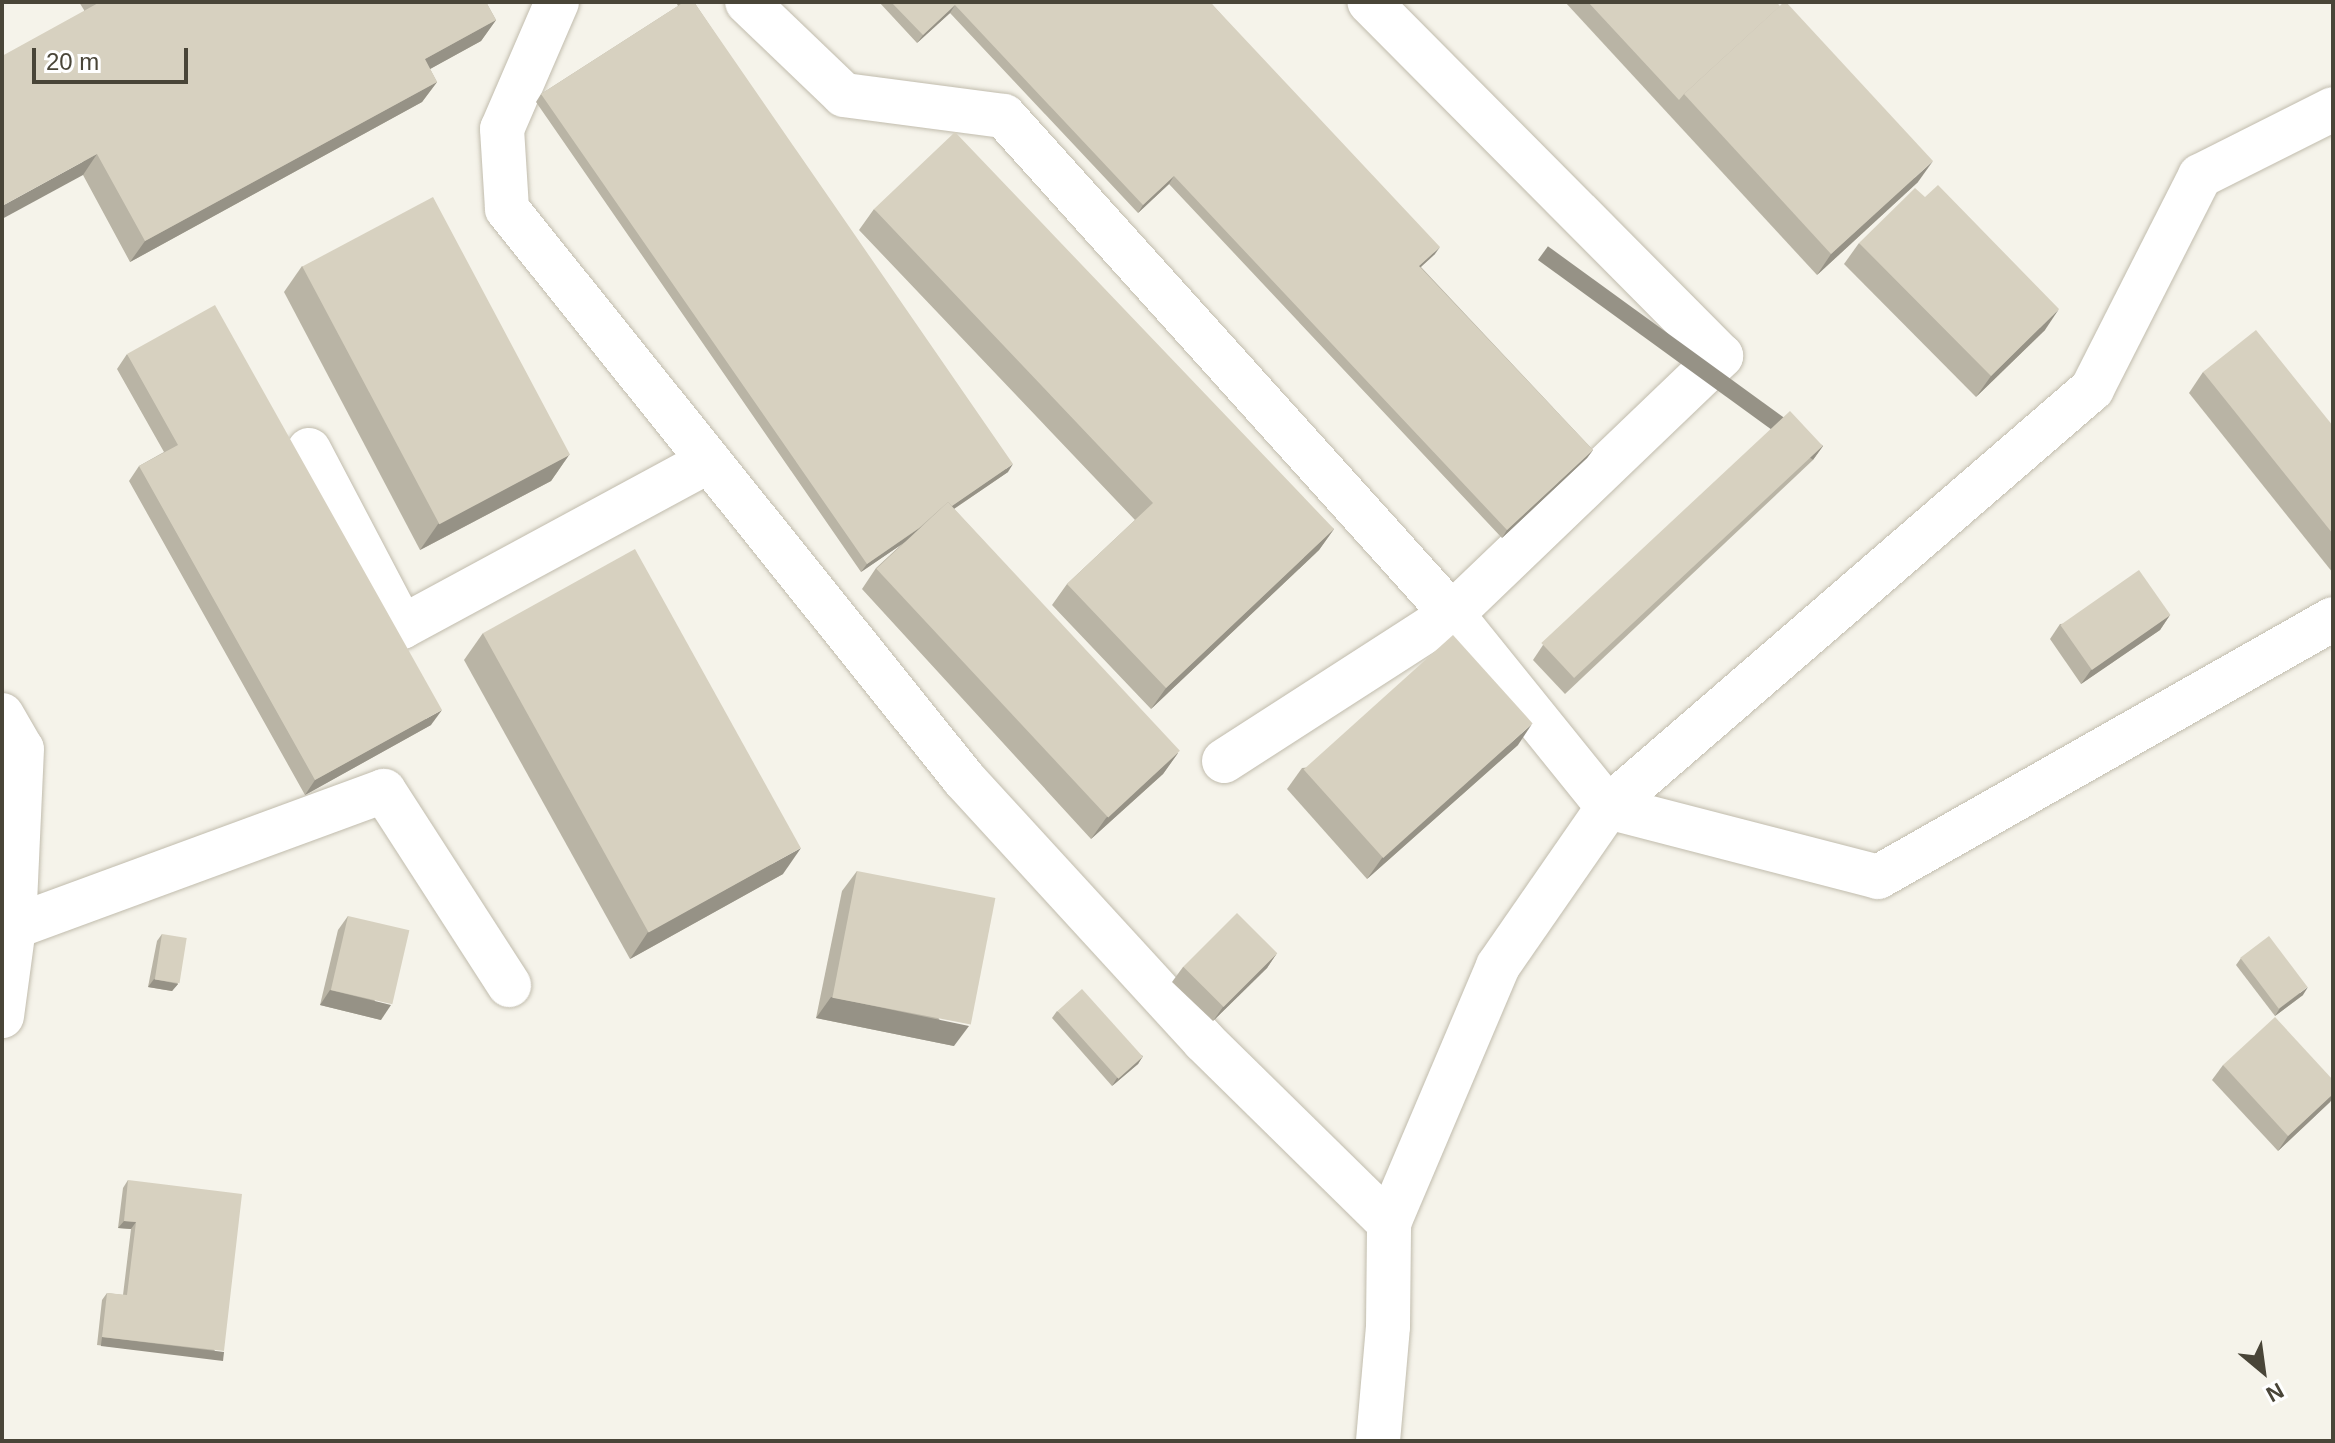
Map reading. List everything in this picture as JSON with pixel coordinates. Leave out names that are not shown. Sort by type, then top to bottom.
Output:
[{"type":"street","points":[[557,2],[502,129],[507,209],[964,779],[1204,1041],[1389,1223]]},
{"type":"street","points":[[747,2],[844,95],[1004,116],[1452,614],[1608,807],[1878,877],[2333,619]]},
{"type":"street","points":[[1224,761],[1452,614],[1721,356],[1369,2]]},
{"type":"street","points":[[1378,1441],[1388,1326],[1389,1223],[1498,966],[1608,807],[2092,389],[2200,176],[2333,109]]},
{"type":"street","points":[[309,450],[402,627],[709,461]]},
{"type":"street","points":[[2,715],[22,749],[14,927],[2,1016]]},
{"type":"street","points":[[14,927],[384,791],[509,985]]},
{"type":"building","points":[[100,2],[486,2],[496,20],[425,59],[437,82],[145,241],[97,154],[2,206],[2,56]]},
{"type":"building","points":[[684,2],[694,2],[1013,464],[952,506],[948,502],[919,528],[867,564],[541,94]]},
{"type":"building","points":[[891,2],[1210,2],[1440,247],[1419,266],[1593,450],[1507,530],[1174,176],[1143,205],[955,5],[923,35]]},
{"type":"building","points":[[1588,2],[1776,2],[1780,6],[1679,100]]},
{"type":"building","points":[[1784,2],[1933,161],[1831,254],[1684,94]]},
{"type":"building","points":[[955,132],[1334,529],[1166,688],[1067,584],[1153,503],[874,209]]},
{"type":"building","points":[[1938,185],[2059,309],[1991,376],[1859,243],[1915,188],[1925,197]]},
{"type":"building","points":[[433,197],[570,455],[439,524],[302,266]]},
{"type":"building","points":[[215,305],[442,710],[315,780],[139,466],[178,445],[127,354]]},
{"type":"building","points":[[2256,330],[2333,426],[2333,534],[2203,372]]},
{"type":"building","points":[[1790,411],[1823,446],[1574,678],[1541,643]]},
{"type":"building","points":[[948,502],[1180,751],[1108,817],[876,569]]},
{"type":"building","points":[[635,549],[801,848],[649,932],[483,633]]},
{"type":"building","points":[[2139,570],[2171,615],[2092,670],[2060,625]]},
{"type":"building","points":[[1453,635],[1533,723],[1383,858],[1304,769]]},
{"type":"building","points":[[857,871],[995,898],[971,1025],[832,998]]},
{"type":"building","points":[[1237,913],[1277,953],[1224,1007],[1183,967]]},
{"type":"building","points":[[348,916],[409,930],[392,1004],[331,990]]},
{"type":"building","points":[[162,934],[187,938],[179,983],[155,979]]},
{"type":"building","points":[[2269,936],[2308,987],[2279,1009],[2240,958]]},
{"type":"building","points":[[1082,989],[1143,1057],[1118,1079],[1057,1011]]},
{"type":"building","points":[[2275,1017],[2333,1080],[2333,1094],[2288,1136],[2223,1065]]},
{"type":"building","points":[[128,1180],[242,1194],[224,1351],[102,1337],[107,1293],[127,1295],[136,1222],[124,1221]]}]
